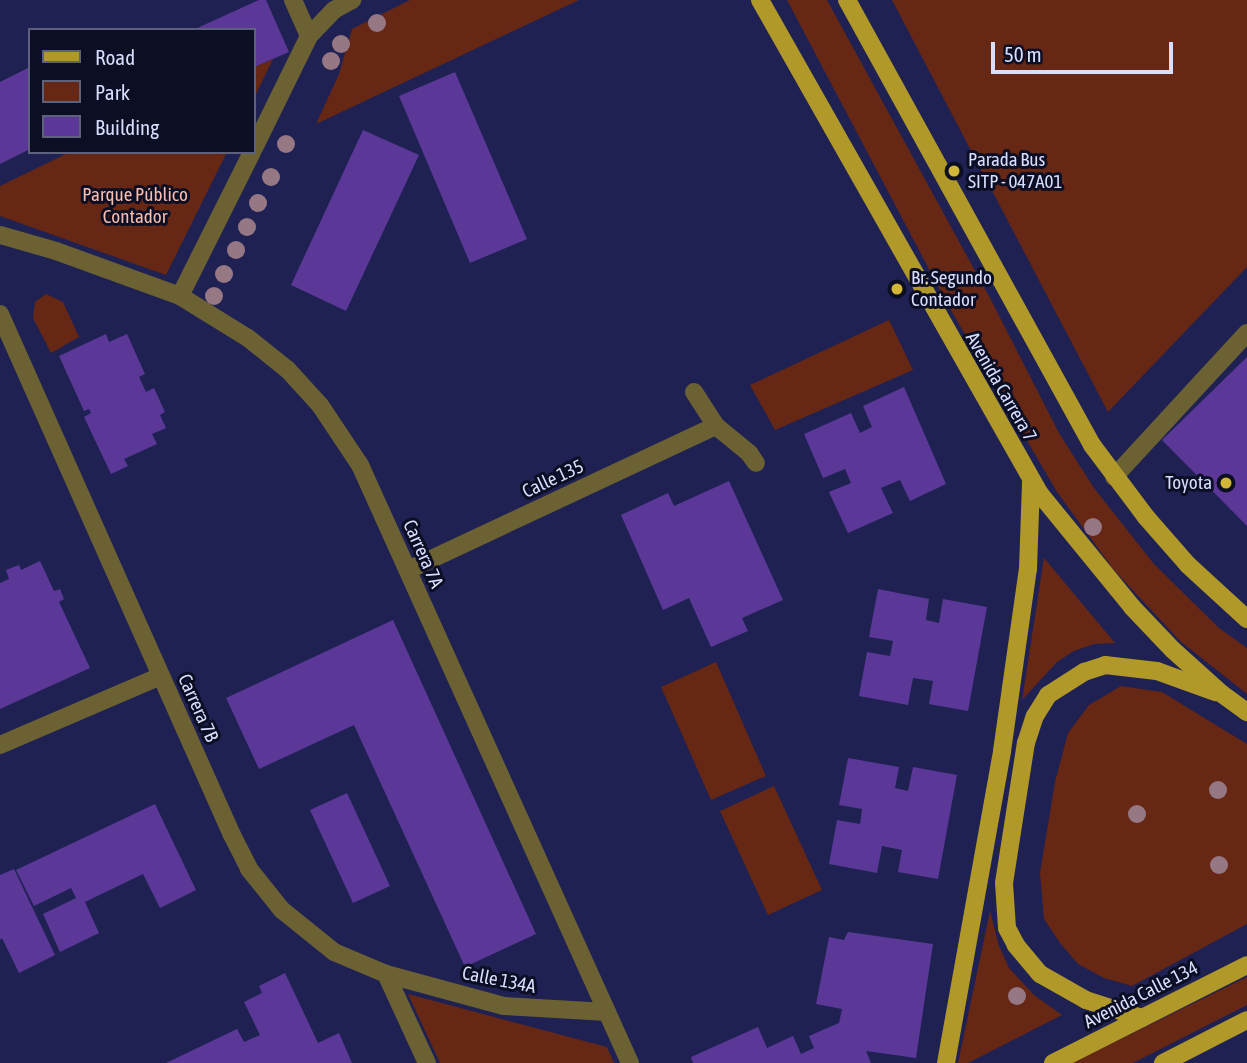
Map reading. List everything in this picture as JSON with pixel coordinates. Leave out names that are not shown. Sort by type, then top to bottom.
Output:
[{"type":"main road","name":"Avenida Carrera 7","points":[[760,0],[1031,481],[1081,547],[1132,607],[1222,694],[1247,712]]},
{"type":"main road","points":[[847,0],[1069,407],[1114,478],[1188,565],[1247,619]]},
{"type":"main road","points":[[946,1063],[1002,751],[1026,583],[1032,527],[1031,481]]},
{"type":"main road","points":[[1142,1018],[1086,1000],[1040,974],[1016,945],[1007,928],[1004,883],[1026,743],[1035,716],[1048,695],[1084,672],[1105,665],[1157,671],[1222,694]]},
{"type":"main road","name":"Avenida Calle 134","points":[[1053,1063],[1247,965]]},
{"type":"main road","points":[[1163,1063],[1247,1020]]},
{"type":"street","points":[[292,0],[309,36]]},
{"type":"street","points":[[256,144],[309,36],[334,10],[352,0]]},
{"type":"street","points":[[180,296],[251,154]]},
{"type":"street","name":"Carrera 7A","points":[[0,235],[57,251],[180,296],[268,354],[288,370],[320,405],[360,465],[630,1063]]},
{"type":"street","name":"Carrera 7B","points":[[0,314],[249,869],[282,910],[334,952],[386,974]]},
{"type":"street","points":[[1114,478],[1247,333]]},
{"type":"street","points":[[694,392],[716,426],[749,453],[756,463]]},
{"type":"street","name":"Calle 135","points":[[408,570],[716,426]]},
{"type":"street","points":[[0,745],[161,676]]},
{"type":"street","points":[[386,974],[427,1063]]},
{"type":"street","name":"Calle 134A","points":[[386,974],[504,1006],[607,1012]]},
{"type":"green space","points":[[410,0],[579,0],[316,124],[339,74],[352,29]]},
{"type":"green space","points":[[787,0],[827,0],[991,300],[1059,433],[1094,488],[1154,564],[1219,628],[1247,648],[1247,694],[1180,641],[1114,570],[1057,492],[949,307]]},
{"type":"green space","points":[[892,0],[1247,0],[1247,267],[1108,412]]},
{"type":"green space","points":[[273,59],[256,94],[256,66]]},
{"type":"green space","name":"Parque Público Contador","points":[[66,154],[226,154],[166,275],[0,216],[0,186]]},
{"type":"green space","points":[[46,294],[63,302],[79,337],[51,353],[33,318],[35,302]]},
{"type":"green space","points":[[889,320],[913,370],[775,430],[750,385]]},
{"type":"green space","points":[[1044,558],[1115,643],[1094,644],[1074,651],[1057,662],[1022,700]]},
{"type":"green space","points":[[716,662],[766,776],[711,800],[661,687]]},
{"type":"green space","points":[[1121,686],[1162,692],[1247,744],[1247,924],[1132,986],[1104,978],[1078,964],[1060,943],[1044,919],[1040,873],[1055,782],[1068,733],[1089,705]]},
{"type":"green space","points":[[774,786],[822,890],[768,915],[720,811]]},
{"type":"green space","points":[[990,911],[999,946],[1009,968],[1034,995],[1062,1015],[968,1063],[958,1063]]},
{"type":"green space","points":[[1247,977],[1247,1005],[1133,1063],[1072,1063]]},
{"type":"green space","points":[[408,994],[607,1047],[614,1063],[440,1063]]},
{"type":"building","points":[[259,0],[266,0],[289,52],[256,66],[256,28],[197,28]]},
{"type":"building","points":[[28,68],[28,150],[0,164],[0,82]]},
{"type":"building","points":[[455,72],[527,239],[470,263],[399,96]]},
{"type":"building","points":[[363,130],[419,155],[346,311],[291,285]]},
{"type":"building","points":[[106,334],[109,342],[127,334],[145,374],[139,377],[146,392],[154,388],[165,412],[160,415],[166,428],[152,434],[157,444],[124,459],[128,466],[111,474],[84,417],[91,413],[89,409],[84,411],[59,356]]},
{"type":"building","name":"Toyota","points":[[1247,357],[1247,526],[1162,440]]},
{"type":"building","points":[[904,387],[946,484],[910,501],[900,480],[881,488],[893,513],[848,533],[829,492],[851,483],[845,469],[823,478],[804,434],[851,413],[860,433],[872,427],[863,406]]},
{"type":"building","points":[[729,481],[783,600],[742,618],[748,631],[711,647],[689,598],[663,610],[621,515],[668,493],[674,506]]},
{"type":"building","points":[[40,561],[54,591],[60,589],[64,599],[59,602],[90,668],[0,709],[0,583],[9,579],[6,570],[19,565],[21,570]]},
{"type":"building","points":[[878,589],[929,599],[926,620],[939,623],[943,599],[987,607],[968,711],[929,704],[933,681],[913,678],[908,705],[859,696],[867,652],[890,656],[893,641],[869,637]]},
{"type":"building","points":[[393,620],[536,934],[465,967],[354,725],[259,769],[226,698]]},
{"type":"building","points":[[848,758],[899,767],[895,788],[908,791],[913,767],[957,775],[938,879],[898,872],[902,850],[882,846],[877,873],[829,864],[837,820],[860,824],[862,809],[839,805]]},
{"type":"building","points":[[347,793],[390,886],[353,903],[310,810]]},
{"type":"building","points":[[155,804],[196,890],[160,908],[143,874],[85,902],[99,933],[60,952],[43,914],[76,898],[71,888],[34,906],[16,870]]},
{"type":"building","points":[[14,869],[55,955],[19,973],[2,938],[0,940],[0,875]]},
{"type":"building","points":[[848,932],[933,944],[916,1058],[866,1051],[871,1063],[693,1063],[691,1057],[758,1027],[767,1048],[793,1036],[801,1054],[814,1048],[809,1036],[839,1023],[842,1009],[816,1004],[829,937],[844,940]]},
{"type":"building","points":[[285,973],[318,1043],[339,1033],[352,1063],[166,1063],[237,1029],[244,1042],[260,1035],[244,1002],[262,993],[259,986]]},
{"type":"place","name":"Parada Bus SITP - 047A01","points":[[954,171]]},
{"type":"place","name":"Br. Segundo Contador","points":[[897,289]]},
{"type":"place","name":"Toyota","points":[[1226,483]]}]
